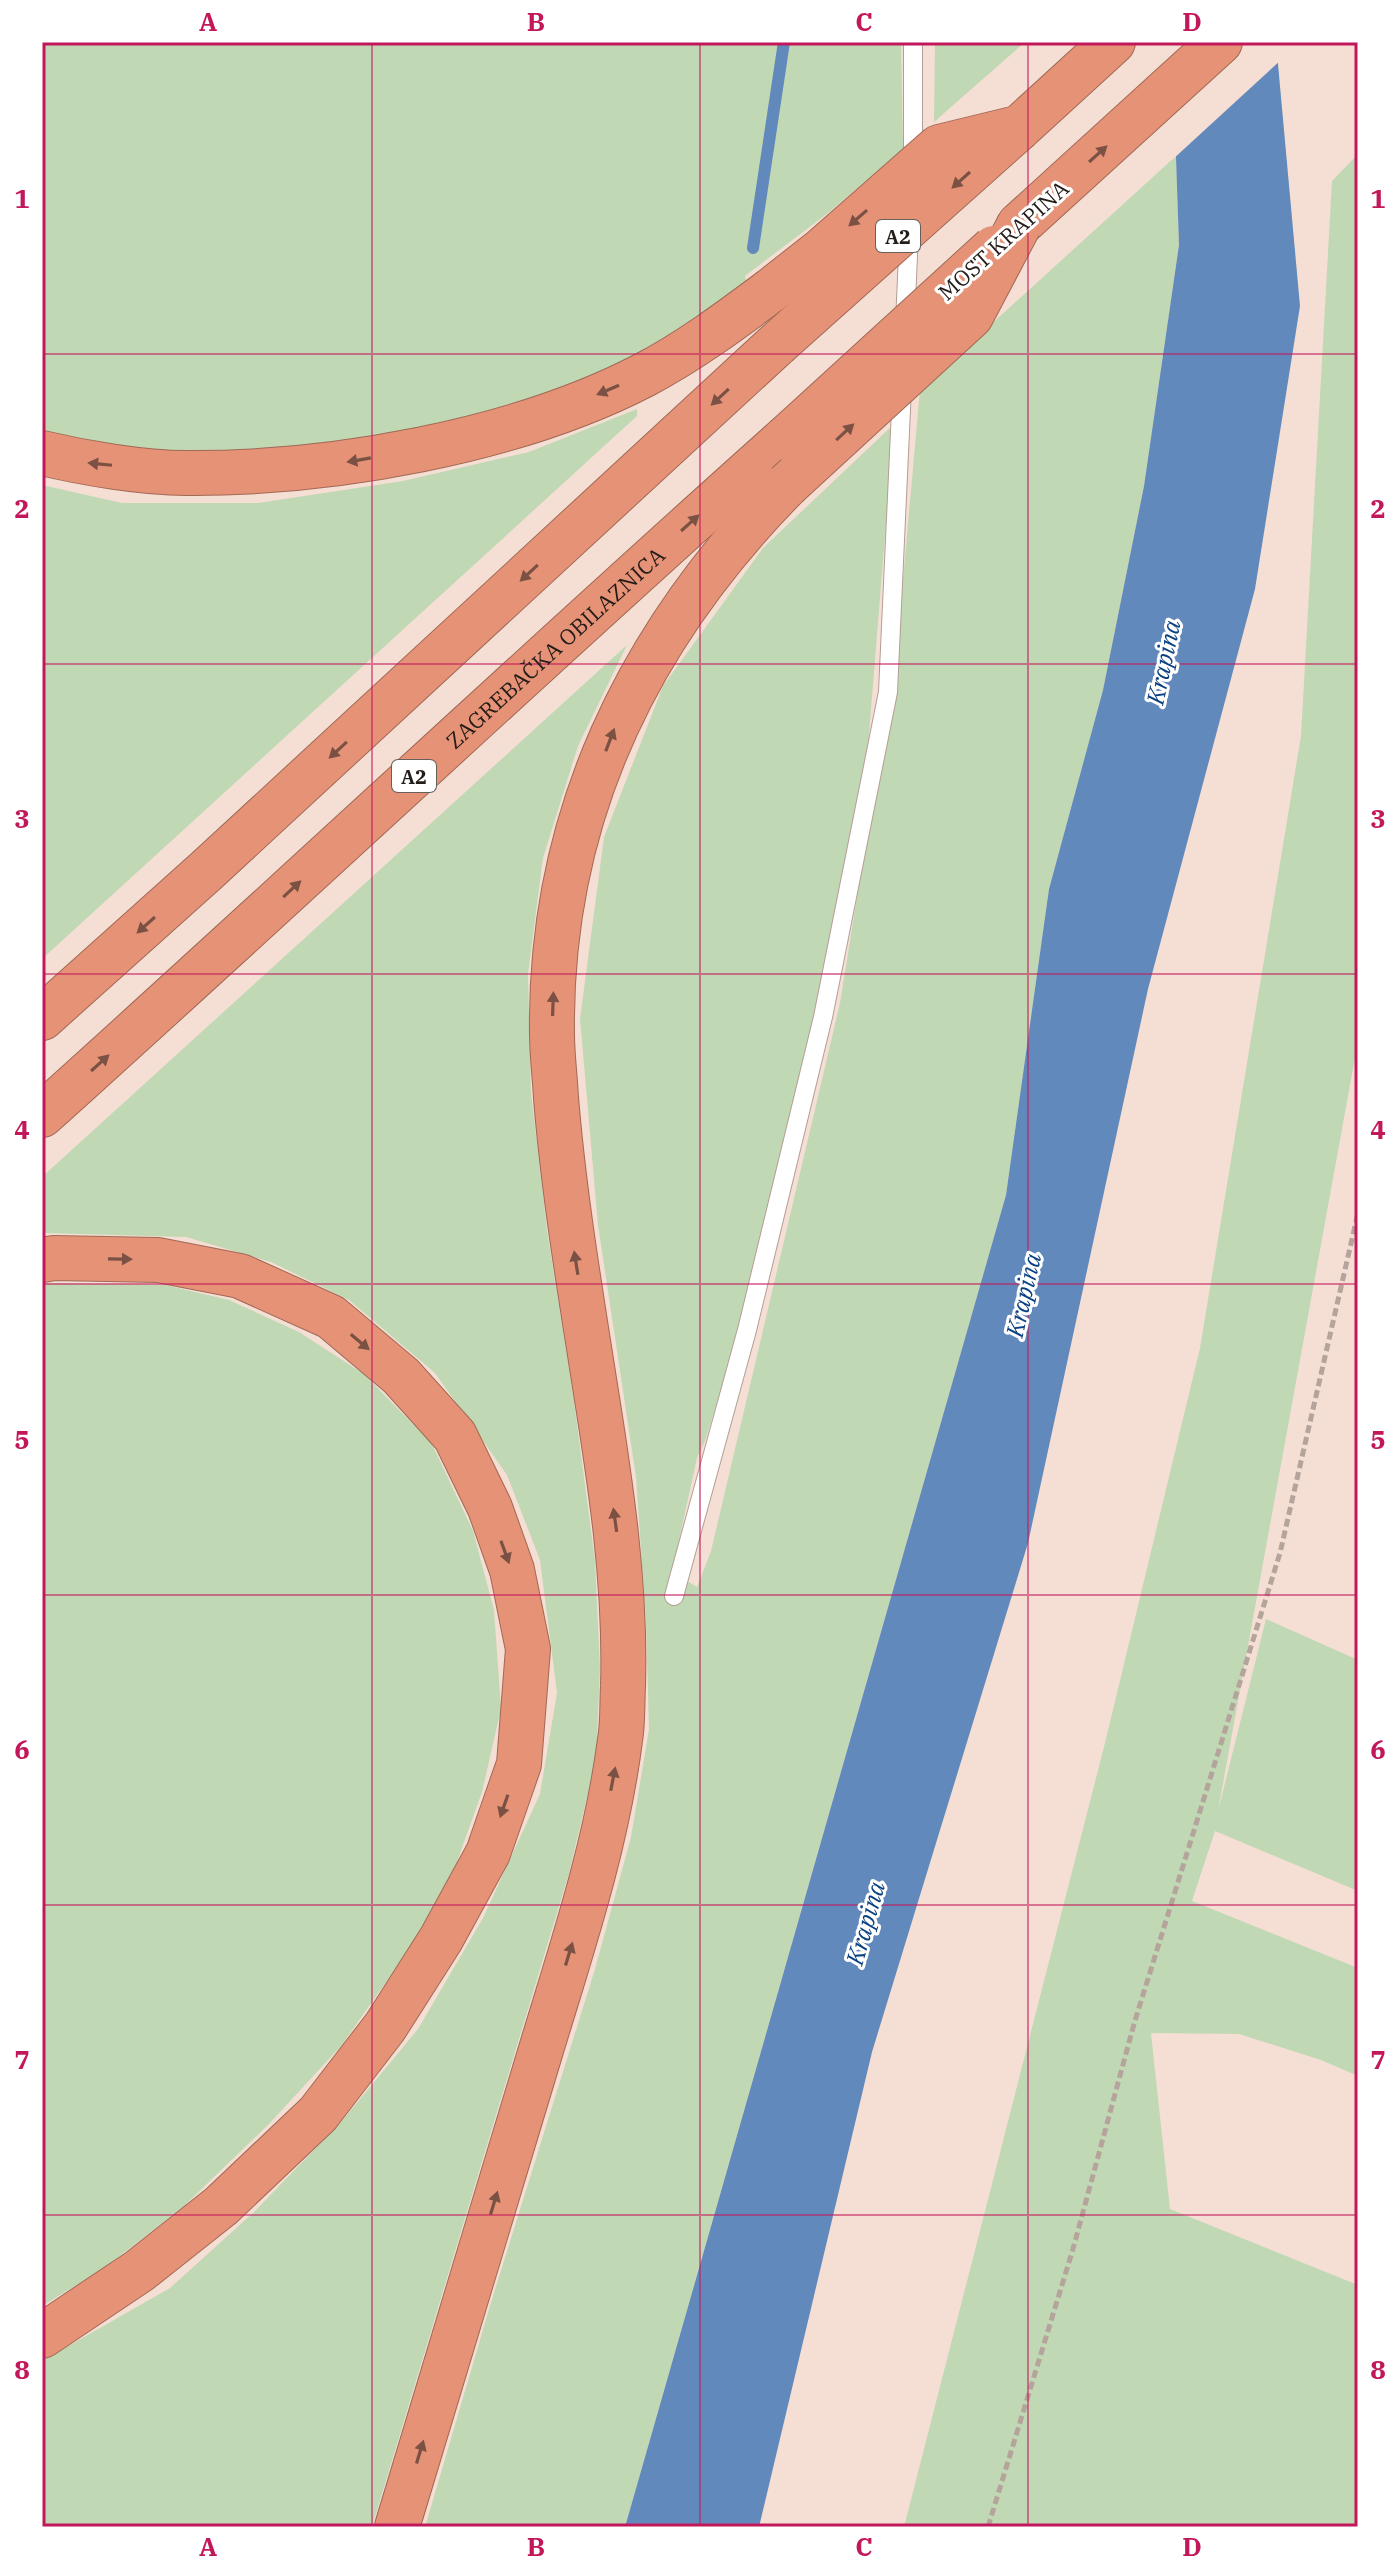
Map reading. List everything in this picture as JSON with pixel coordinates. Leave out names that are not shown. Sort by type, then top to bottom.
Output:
[{"type":"highway","name":"A2","points":[[42,1018],[218,860],[777,344],[1113,42]]},
{"type":"highway","name":"MOST KRAPINA","points":[[786,438],[1220,42]]},
{"type":"highway","points":[[42,453],[75,461],[184,473],[320,466],[442,445],[546,417],[644,375],[724,325],[822,250],[939,147],[1019,128]]},
{"type":"highway","points":[[397,2527],[599,1855],[621,1737],[624,1647],[618,1542],[573,1248],[551,1035],[555,951],[565,885],[583,813],[610,740],[652,655],[688,601],[743,530],[787,485],[971,316],[1019,225]]},
{"type":"highway","name":"ZAGREBAČKA OBILAZNICA","points":[[42,1115],[253,925],[601,603],[786,438]]},
{"type":"highway","points":[[42,1260],[158,1260],[240,1276],[331,1317],[401,1376],[455,1436],[490,1508],[512,1570],[528,1649],[519,1764],[488,1853],[441,1939],[385,2027],[318,2114],[221,2206],[139,2271],[42,2336]]},
{"type":"lane","points":[[674,1596],[747,1330],[823,1017],[888,692],[914,132],[913,42]]},
{"type":"path","points":[[988,2527],[1073,2249],[1134,2024],[1280,1553],[1358,1213]]},
{"type":"green space","points":[[42,42],[901,42],[903,149],[828,213],[745,276],[747,285],[677,335],[622,365],[538,399],[416,430],[277,450],[161,454],[42,432]]},
{"type":"green space","points":[[935,42],[1025,42],[934,122]]},
{"type":"green space","points":[[1358,154],[1358,1041],[1218,1811],[1266,1619],[1358,1660],[1358,1891],[1215,1831],[1192,1901],[1358,1968],[1358,2076],[1321,2060],[1239,2034],[1151,2033],[1170,2209],[1358,2285],[1358,2527],[904,2527],[1104,1747],[1200,1348],[1301,736],[1332,181]]},
{"type":"green space","points":[[1176,156],[1179,245],[1144,486],[1103,690],[1049,889],[1006,1195],[625,2527],[425,2527],[595,1969],[631,1837],[649,1729],[646,1621],[636,1477],[598,1225],[580,1019],[604,837],[663,686],[763,548],[894,424],[867,759],[823,996],[753,1287],[697,1458],[672,1572],[697,1587],[711,1551],[840,1003],[897,648],[920,389]]},
{"type":"green space","points":[[637,409],[637,416],[42,959],[42,485],[122,503],[258,503],[403,481],[529,452]]},
{"type":"green space","points":[[627,645],[578,746],[543,858],[528,974],[531,1092],[547,1230],[595,1561],[600,1669],[596,1759],[569,1873],[372,2527],[42,2527],[42,2361],[170,2288],[254,2212],[341,2122],[418,2029],[483,1918],[540,1794],[557,1693],[540,1560],[507,1475],[435,1373],[349,1300],[271,1262],[186,1237],[42,1233],[42,1177]]},
{"type":"green space","points":[[49,1283],[165,1285],[229,1300],[299,1332],[364,1374],[432,1444],[473,1531],[494,1610],[501,1709],[482,1792],[449,1884],[398,1965],[341,2046],[269,2124],[184,2206],[103,2269],[42,2306],[42,1286]]},
{"type":"water","name":"Krapina","points":[[1172,42],[1276,42],[1300,306],[1255,589],[1148,989],[1028,1543],[872,2052],[759,2527],[625,2527],[1006,1195],[1049,889],[1103,690],[1144,486],[1179,245]]},
{"type":"pier","points":[[1168,42],[1280,42],[1282,59],[1172,160]]},
{"type":"waterway","points":[[753,248],[784,42]]}]
